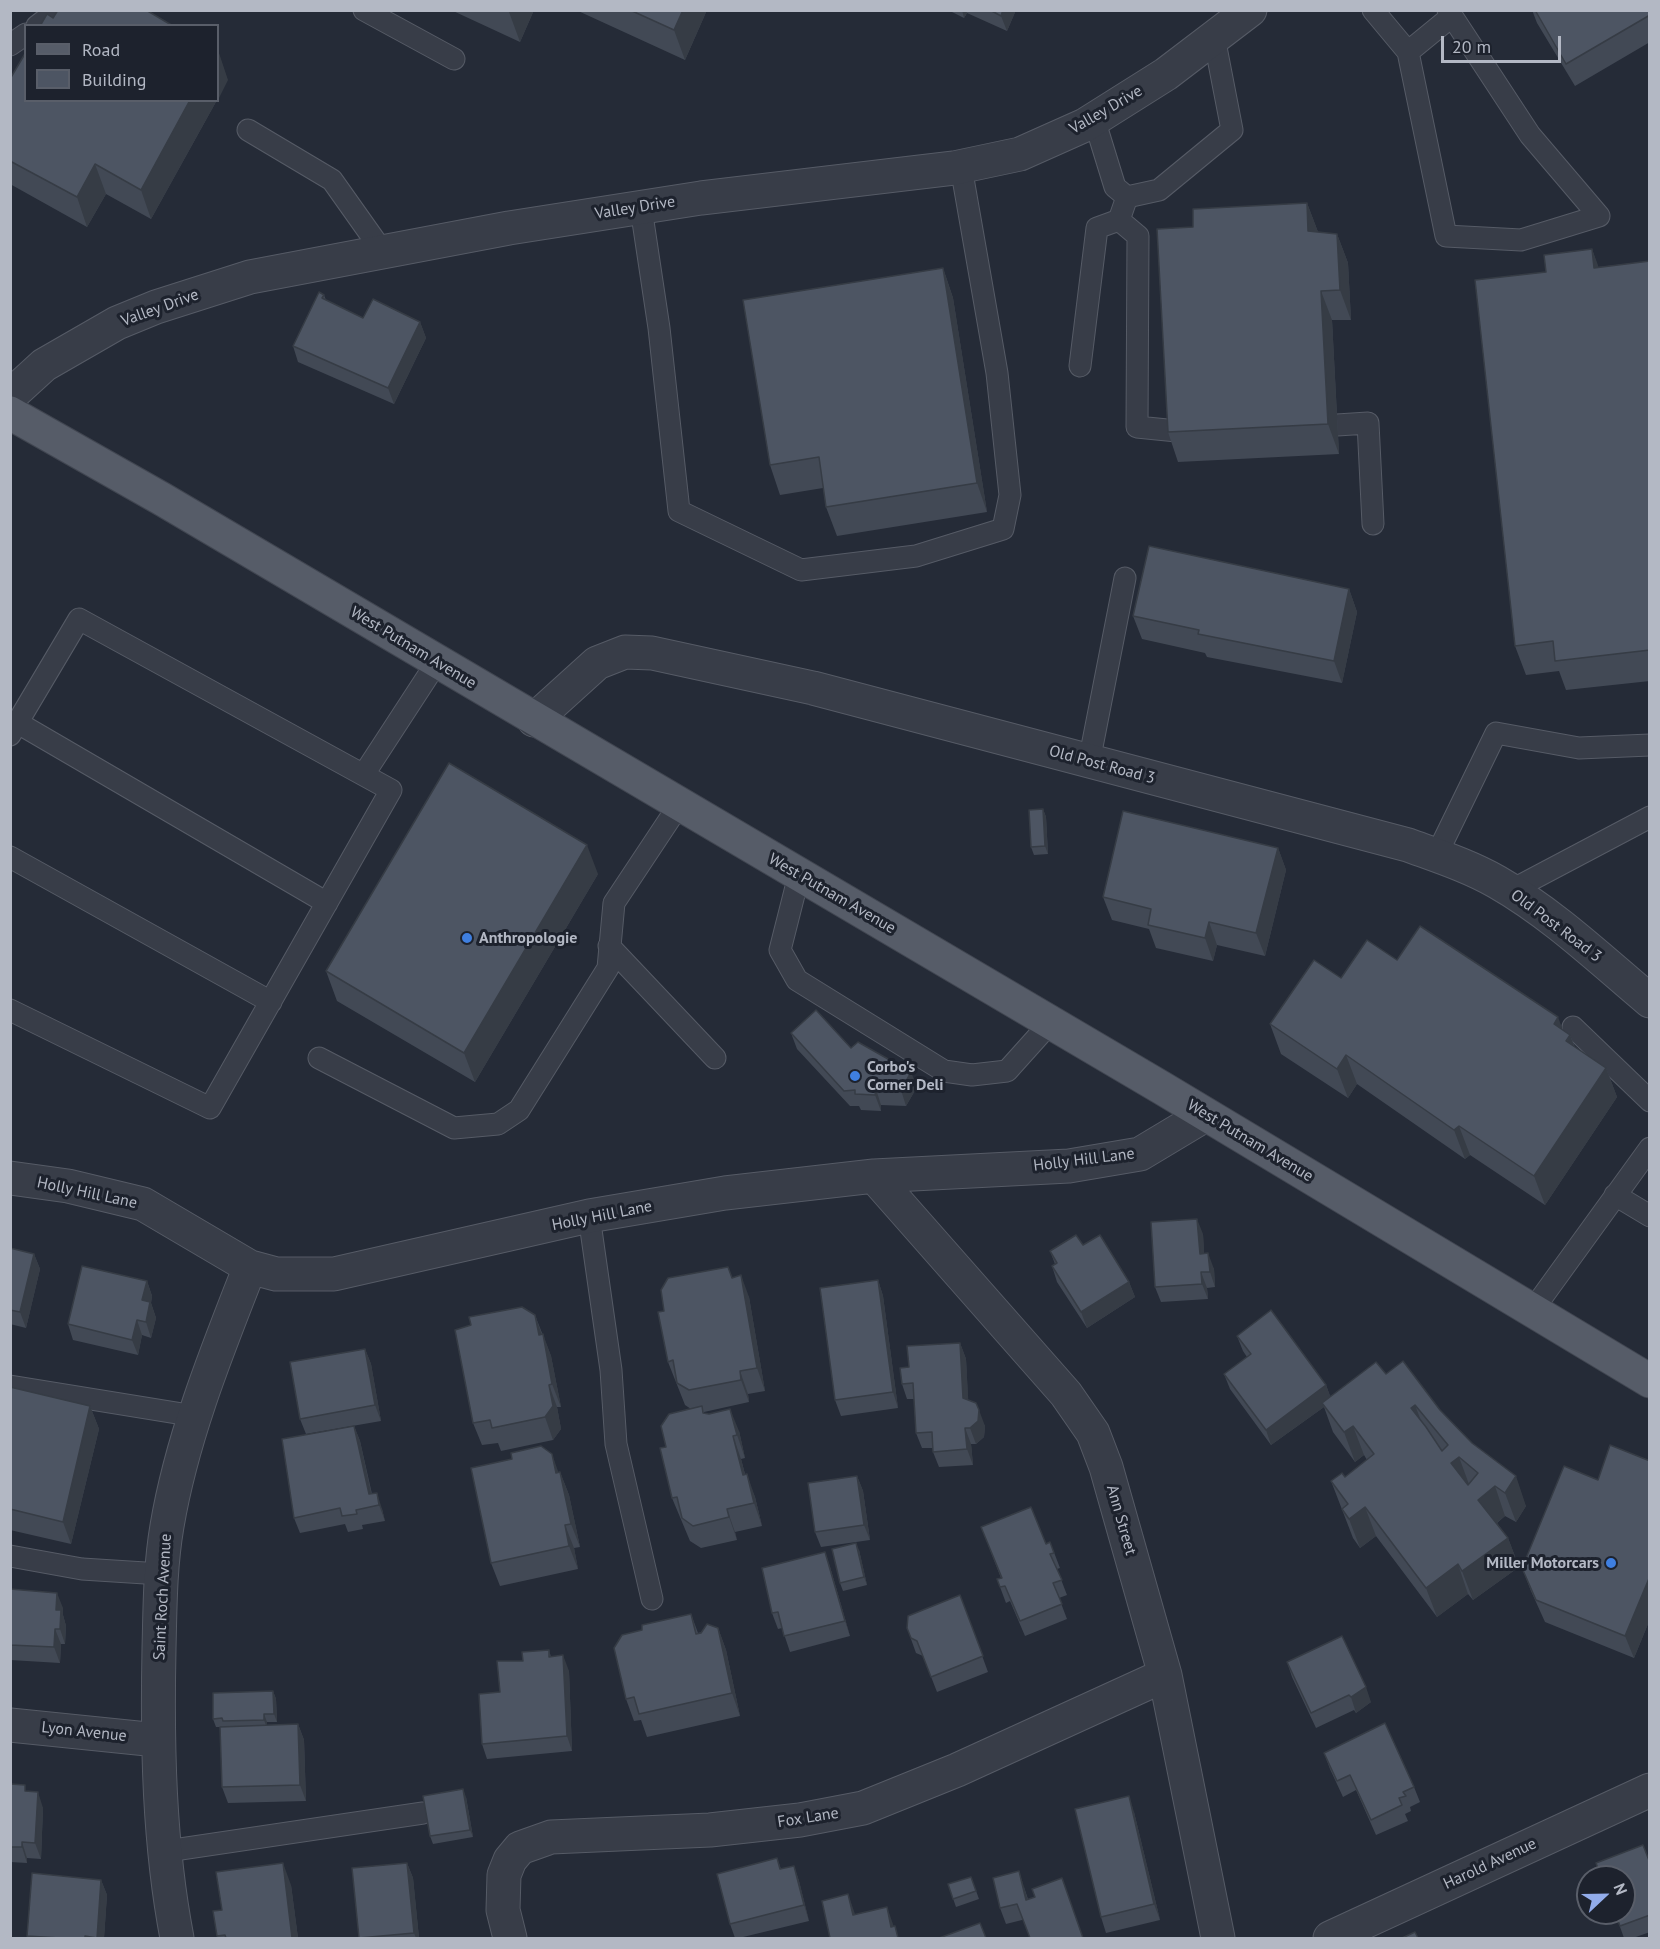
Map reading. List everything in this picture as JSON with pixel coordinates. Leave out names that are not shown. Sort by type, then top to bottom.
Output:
[{"type":"main road","name":"West Putnam Avenue","points":[[10,413],[162,499],[534,720],[1051,1022],[1650,1381]]},
{"type":"street","name":"Valley Drive","points":[[10,396],[44,365],[117,324],[156,307],[250,278],[509,228],[641,208],[961,167],[1020,154],[1094,119],[1166,74],[1250,10]]},
{"type":"street","name":"Old Post Road 3","points":[[534,720],[597,663],[625,652],[652,652],[813,688],[1407,845],[1457,863],[1510,891],[1551,919],[1650,1001]]},
{"type":"street","name":"Holly Hill Lane","points":[[10,1178],[68,1185],[143,1204],[250,1268],[276,1275],[334,1274],[419,1257],[589,1216],[725,1193],[874,1176],[1069,1166],[1140,1154],[1205,1115]]},
{"type":"street","name":"Ann Street","points":[[874,1176],[1066,1394],[1093,1434],[1106,1467],[1165,1675],[1218,1938]]},
{"type":"street","name":"Saint Roch Avenue","points":[[177,1938],[157,1740],[162,1574],[167,1526],[195,1416],[222,1338],[250,1268]]},
{"type":"street","name":"Fox Lane","points":[[510,1938],[503,1910],[504,1875],[510,1860],[520,1848],[551,1837],[710,1830],[800,1820],[864,1809],[957,1770],[1165,1675]]},
{"type":"street","name":"Lyon Avenue","points":[[10,1725],[157,1740]]},
{"type":"street","name":"Harold Avenue","points":[[1330,1938],[1650,1790]]},
{"type":"lane","points":[[40,24],[58,10]]},
{"type":"lane","points":[[364,10],[454,59]]},
{"type":"lane","points":[[1373,10],[1408,52],[1446,236],[1521,240],[1599,216],[1530,135],[1450,13],[1408,52]]},
{"type":"lane","points":[[10,45],[24,35]]},
{"type":"lane","points":[[1127,197],[1159,190],[1232,130],[1215,38]]},
{"type":"lane","points":[[1094,119],[1115,187],[1127,197]]},
{"type":"lane","points":[[248,130],[332,180],[383,252]]},
{"type":"lane","points":[[641,208],[659,328],[679,511],[801,570],[916,556],[1003,529],[1011,495],[997,373],[961,167]]},
{"type":"lane","points":[[1119,220],[1127,197]]},
{"type":"lane","points":[[1080,366],[1097,228],[1119,220]]},
{"type":"lane","points":[[1119,220],[1138,236],[1137,427],[1177,431]]},
{"type":"lane","points":[[1337,425],[1368,423],[1373,524]]},
{"type":"lane","points":[[1089,762],[1125,578]]},
{"type":"lane","points":[[10,1010],[210,1108],[271,1002],[327,903],[391,789],[80,620],[14,729],[327,903]]},
{"type":"lane","points":[[363,774],[437,662]]},
{"type":"lane","points":[[1436,856],[1496,734],[1579,748],[1650,745]]},
{"type":"lane","points":[[318,1058],[454,1128],[498,1124],[519,1110],[608,968],[615,903],[679,805]]},
{"type":"lane","points":[[1510,891],[1650,817]]},
{"type":"lane","points":[[10,857],[271,1002]]},
{"type":"lane","points":[[800,875],[780,950],[797,981],[944,1071],[972,1075],[1007,1071],[1051,1022]]},
{"type":"lane","points":[[609,946],[716,1058]]},
{"type":"lane","points":[[1573,1027],[1650,1101]]},
{"type":"lane","points":[[1532,1311],[1650,1148]]},
{"type":"lane","points":[[1615,1195],[1650,1216]]},
{"type":"lane","points":[[589,1216],[611,1370],[616,1444],[652,1599]]},
{"type":"lane","points":[[10,1386],[195,1416]]},
{"type":"lane","points":[[10,1556],[82,1569],[162,1574]]},
{"type":"lane","points":[[167,1851],[423,1813]]},
{"type":"building","points":[[58,10],[146,10],[170,24],[41,24],[47,14],[53,18]]},
{"type":"building","points":[[630,10],[683,10],[674,30]]},
{"type":"building","points":[[990,10],[1003,10],[1001,16]]},
{"type":"building","points":[[1535,10],[1650,10],[1650,15],[1566,64]]},
{"type":"building","points":[[24,55],[24,102],[189,102],[141,190],[95,164],[77,197],[10,161],[10,79]]},
{"type":"building","points":[[1307,203],[1308,231],[1337,234],[1340,290],[1321,291],[1328,424],[1168,432],[1157,229],[1193,227],[1193,209]]},
{"type":"building","points":[[1592,249],[1594,268],[1650,261],[1650,650],[1555,661],[1553,641],[1515,646],[1475,280],[1546,272],[1544,255]]},
{"type":"building","points":[[943,268],[977,483],[826,507],[819,457],[770,465],[743,300]]},
{"type":"building","points":[[319,292],[324,295],[322,298],[363,318],[373,299],[420,322],[388,388],[293,346]]},
{"type":"building","points":[[1149,546],[1349,589],[1334,661],[1198,634],[1199,630],[1133,616]]},
{"type":"building","points":[[449,763],[587,845],[464,1053],[326,971]]},
{"type":"building","points":[[1043,809],[1045,846],[1031,847],[1029,810]]},
{"type":"building","points":[[1123,811],[1278,848],[1256,933],[1209,922],[1205,938],[1148,925],[1151,909],[1103,897]]},
{"type":"building","points":[[1420,926],[1558,1017],[1554,1024],[1570,1035],[1566,1041],[1606,1068],[1534,1176],[1459,1126],[1454,1130],[1346,1055],[1337,1069],[1270,1024],[1314,960],[1341,978],[1367,940],[1397,960]]},
{"type":"building","points":[[816,1010],[851,1048],[858,1042],[911,1072],[901,1090],[876,1089],[875,1095],[855,1094],[855,1090],[844,1091],[791,1033]]},
{"type":"building","points":[[1197,1219],[1200,1254],[1208,1253],[1210,1272],[1201,1272],[1202,1284],[1155,1287],[1151,1222]]},
{"type":"building","points":[[1076,1235],[1083,1245],[1100,1235],[1129,1282],[1081,1312],[1052,1266],[1057,1263],[1050,1251]]},
{"type":"building","points":[[10,1248],[34,1254],[20,1312],[10,1310]]},
{"type":"building","points":[[82,1266],[147,1281],[142,1300],[150,1302],[146,1322],[137,1320],[132,1340],[68,1324]]},
{"type":"building","points":[[728,1267],[732,1278],[741,1275],[757,1368],[740,1371],[741,1380],[689,1390],[677,1383],[673,1360],[668,1362],[658,1312],[664,1311],[661,1290],[668,1278]]},
{"type":"building","points":[[878,1280],[893,1392],[835,1400],[820,1288]]},
{"type":"building","points":[[522,1307],[535,1315],[539,1335],[543,1334],[552,1384],[549,1385],[553,1406],[545,1417],[492,1428],[490,1420],[473,1423],[455,1330],[471,1325],[469,1317]]},
{"type":"building","points":[[1271,1310],[1326,1385],[1266,1430],[1224,1374],[1251,1354],[1237,1336]]},
{"type":"building","points":[[960,1343],[963,1398],[976,1403],[979,1410],[978,1421],[970,1428],[965,1428],[967,1449],[933,1452],[932,1432],[916,1433],[913,1383],[902,1384],[900,1368],[909,1367],[907,1346]]},
{"type":"building","points":[[365,1349],[375,1405],[300,1419],[290,1362]]},
{"type":"building","points":[[1403,1361],[1440,1410],[1472,1443],[1516,1476],[1505,1493],[1495,1486],[1478,1500],[1508,1538],[1462,1571],[1458,1564],[1426,1588],[1365,1507],[1349,1519],[1342,1509],[1348,1504],[1331,1481],[1342,1473],[1345,1477],[1374,1454],[1353,1426],[1344,1432],[1322,1403],[1376,1362],[1386,1374]],"holes":[[[1415,1405],[1448,1445],[1442,1451],[1411,1408]],[[1459,1457],[1478,1473],[1468,1485],[1451,1463]]]},
{"type":"building","points":[[10,1387],[90,1406],[63,1522],[10,1509]]},
{"type":"building","points":[[702,1406],[703,1413],[709,1414],[730,1409],[737,1435],[733,1436],[743,1475],[747,1474],[754,1503],[727,1509],[729,1517],[693,1526],[682,1518],[677,1497],[672,1498],[660,1448],[666,1447],[661,1426],[669,1414]]},
{"type":"building","points":[[354,1426],[369,1494],[377,1493],[379,1505],[356,1510],[357,1514],[342,1516],[340,1508],[294,1518],[282,1439]]},
{"type":"building","points":[[1610,1445],[1650,1461],[1650,1576],[1625,1636],[1536,1600],[1522,1568],[1564,1466],[1598,1480]]},
{"type":"building","points":[[541,1446],[552,1454],[556,1473],[560,1472],[571,1524],[565,1525],[569,1546],[491,1563],[471,1468],[512,1459],[511,1453]]},
{"type":"building","points":[[857,1476],[864,1525],[815,1532],[808,1483]]},
{"type":"building","points":[[1031,1507],[1046,1544],[1050,1542],[1054,1553],[1050,1554],[1062,1580],[1053,1583],[1062,1604],[1020,1621],[1005,1586],[1000,1587],[997,1579],[1002,1578],[981,1527]]},
{"type":"building","points":[[856,1543],[864,1577],[840,1583],[832,1549]]},
{"type":"building","points":[[825,1552],[845,1621],[784,1636],[778,1612],[772,1613],[762,1568]]},
{"type":"building","points":[[10,1589],[57,1593],[56,1610],[61,1610],[60,1629],[55,1629],[54,1647],[10,1645]]},
{"type":"building","points":[[960,1595],[983,1656],[931,1677],[917,1641],[911,1638],[907,1628],[908,1616]]},
{"type":"building","points":[[691,1614],[696,1634],[701,1633],[707,1624],[718,1628],[732,1693],[639,1714],[634,1697],[626,1699],[614,1648],[622,1635],[642,1630],[642,1625]]},
{"type":"building","points":[[1342,1636],[1366,1687],[1351,1697],[1349,1695],[1311,1713],[1287,1662]]},
{"type":"building","points":[[549,1650],[549,1657],[563,1655],[567,1736],[482,1744],[479,1694],[500,1692],[497,1661],[523,1661],[522,1652]]},
{"type":"building","points":[[273,1691],[274,1714],[264,1714],[264,1720],[223,1721],[222,1718],[213,1719],[213,1693]]},
{"type":"building","points":[[1385,1723],[1414,1787],[1403,1792],[1406,1796],[1399,1798],[1402,1805],[1371,1820],[1350,1775],[1337,1781],[1324,1753]]},
{"type":"building","points":[[298,1724],[300,1785],[222,1787],[220,1727]]},
{"type":"building","points":[[10,1784],[25,1785],[25,1791],[38,1792],[35,1843],[22,1842],[22,1847],[10,1847]]},
{"type":"building","points":[[463,1789],[470,1830],[430,1836],[423,1796]]},
{"type":"building","points":[[1129,1796],[1154,1904],[1101,1917],[1075,1809]]},
{"type":"building","points":[[1643,1845],[1650,1863],[1650,1915],[1636,1920],[1636,1865],[1597,1865],[1596,1863]]},
{"type":"building","points":[[777,1858],[780,1869],[794,1866],[804,1905],[730,1924],[717,1874]]},
{"type":"building","points":[[283,1863],[292,1938],[217,1936],[213,1911],[222,1910],[216,1872]]},
{"type":"building","points":[[407,1863],[414,1933],[359,1938],[352,1868]]},
{"type":"building","points":[[1019,1871],[1026,1900],[1035,1897],[1032,1889],[1062,1878],[1083,1938],[1030,1938],[1017,1904],[1000,1908],[993,1878]]},
{"type":"building","points":[[32,1873],[101,1880],[97,1938],[27,1936]]},
{"type":"building","points":[[971,1877],[976,1891],[953,1899],[948,1884]]},
{"type":"building","points":[[848,1894],[853,1915],[887,1907],[891,1927],[895,1926],[898,1938],[830,1938],[822,1901]]},
{"type":"building","points":[[980,1923],[986,1938],[939,1938]]},
{"type":"building","points":[[1415,1932],[1418,1938],[1402,1938]]},
{"type":"place","name":"Anthropologie","points":[[467,938]]},
{"type":"place","name":"Corbo's Corner Deli","points":[[855,1076]]},
{"type":"place","name":"Miller Motorcars","points":[[1611,1563]]}]
